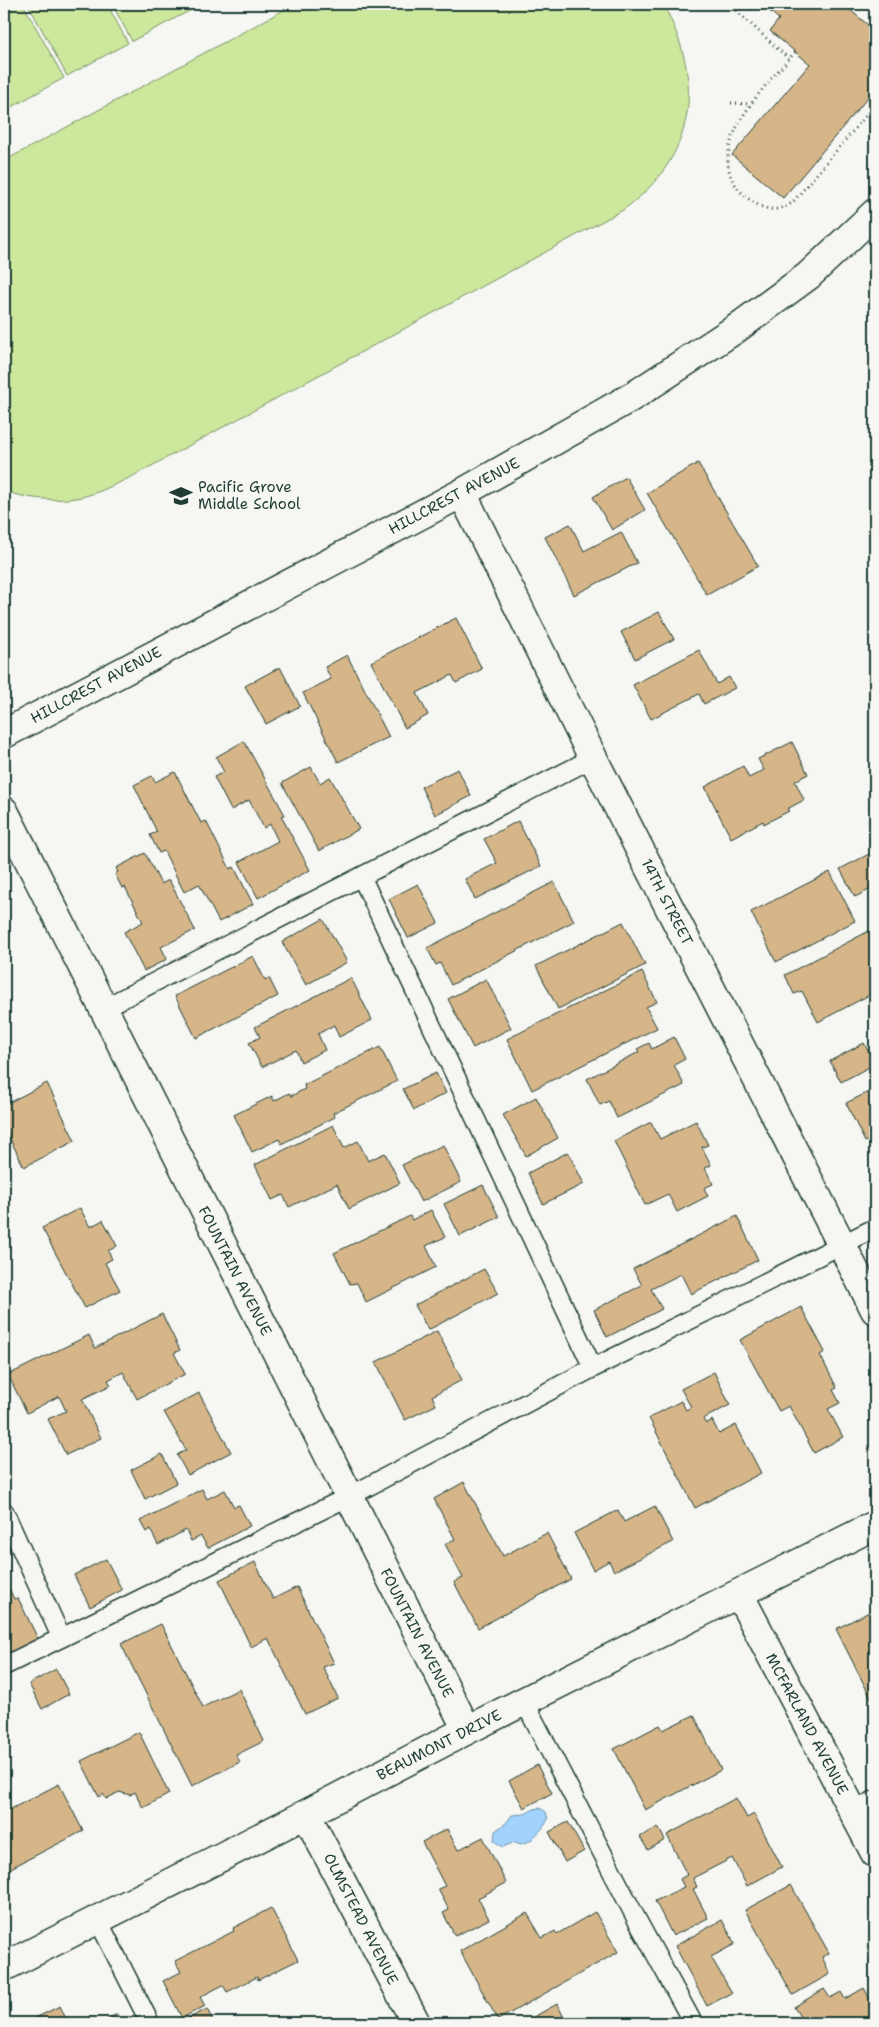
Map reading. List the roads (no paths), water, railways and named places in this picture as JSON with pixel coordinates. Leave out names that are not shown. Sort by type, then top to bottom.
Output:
[{"type":"street","name":"HILLCREST AVENUE","points":[[4,734],[462,493],[635,396],[737,328],[808,276],[875,213]]},
{"type":"street","name":"14TH STREET","points":[[462,493],[593,758],[843,1244],[875,1310]]},
{"type":"street","name":"FOUNTAIN AVENUE","points":[[4,811],[467,1730]]},
{"type":"street","name":"BEAUMONT DRIVE","points":[[4,1967],[524,1701],[875,1525]]},
{"type":"street","name":"MCFARLAND AVENUE","points":[[739,1594],[864,1805],[875,1853]]},
{"type":"street","name":"OLMSTEAD AVENUE","points":[[306,1814],[416,2023]]},
{"type":"lane","points":[[104,1008],[362,878],[593,758]]},
{"type":"lane","points":[[362,878],[594,1368]]},
{"type":"lane","points":[[4,1666],[348,1497],[594,1368],[875,1228]]},
{"type":"lane","points":[[4,1512],[61,1637]]},
{"type":"lane","points":[[524,1701],[632,1912],[694,2023]]},
{"type":"lane","points":[[98,1920],[150,2023]]},
{"type":"water","points":[[540,1808],[546,1812],[548,1819],[543,1828],[530,1841],[521,1844],[515,1842],[503,1847],[494,1841],[495,1831],[506,1823],[512,1815],[525,1814]]},
{"type":"place","name":"Pacific Grove Middle School","points":[[181,496]]}]
